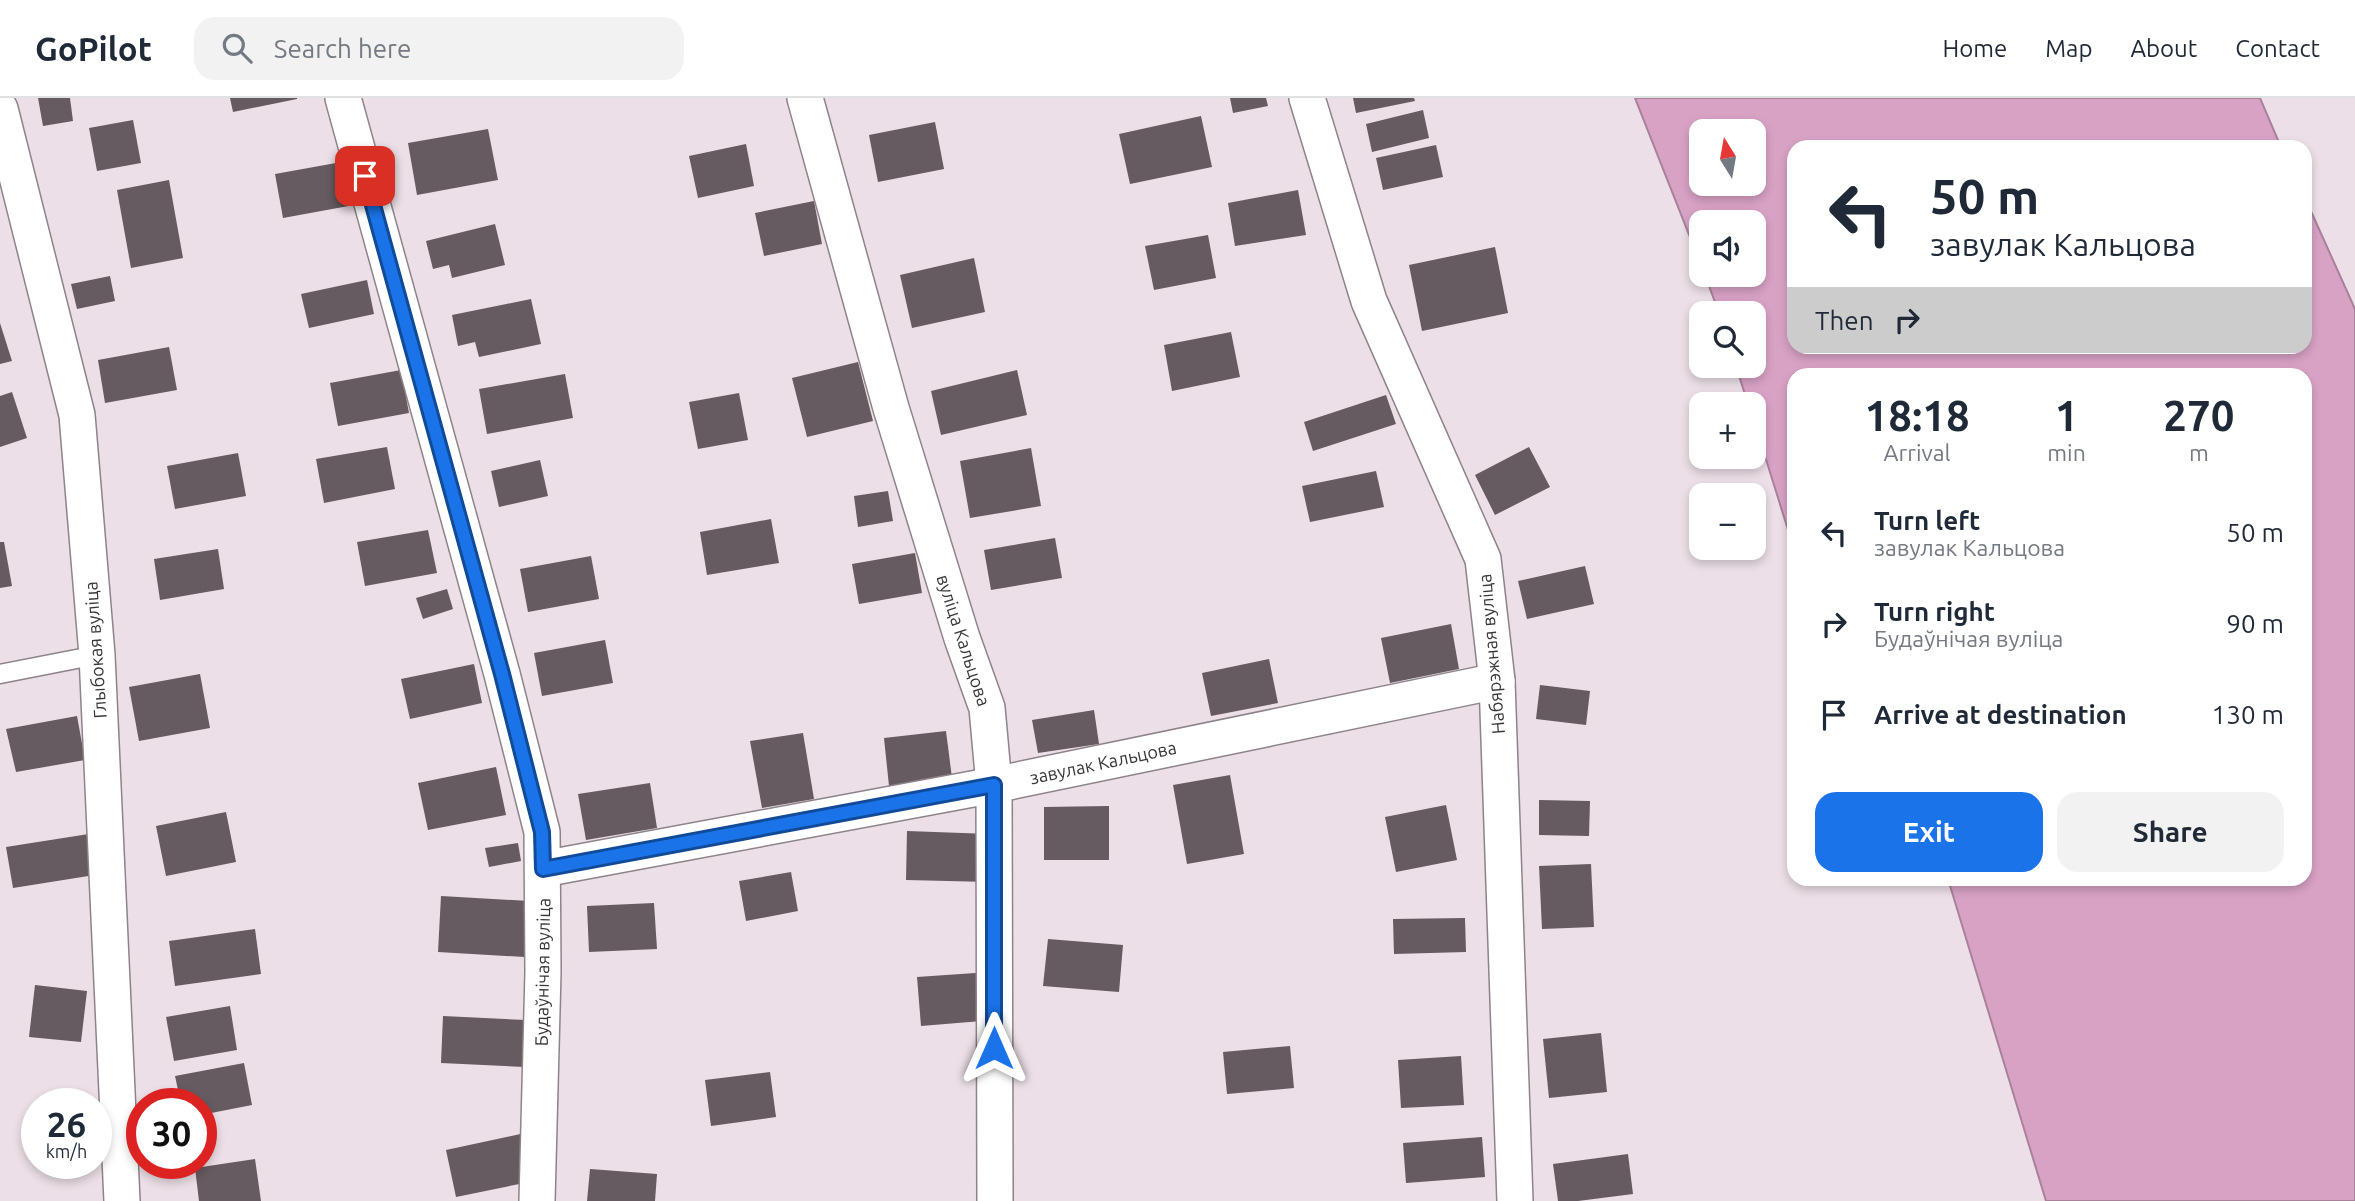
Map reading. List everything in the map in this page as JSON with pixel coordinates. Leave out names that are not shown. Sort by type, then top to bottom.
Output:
[{"type":"street","name":"Будаўнічая вуліца","points":[[343,98],[502,674],[542,832],[537,1201]]},
{"type":"street","name":"вуліца Кальцова","points":[[804,98],[891,408],[962,638],[987,708],[994,785],[995,1201]]},
{"type":"street","name":"Набярэжная вуліца","points":[[1307,98],[1369,301],[1483,559],[1497,681],[1515,1201]]},
{"type":"street","name":"Глыбокая вуліца","points":[[0,110],[77,415],[97,655],[122,1201]]},
{"type":"street","name":"завулак Кальцова","points":[[543,869],[994,785],[1497,681]]},
{"type":"lane","points":[[0,674],[97,655]]},
{"type":"shaded area","points":[[1635,98],[2260,98],[2278,140],[1787,140],[1787,354],[2312,354],[2312,214],[2355,309],[2355,1201],[2046,1201],[1950,886],[2312,886],[2312,368],[1787,368],[1787,527],[1766,459],[1766,392],[1744,392],[1740,378],[1766,378],[1766,301],[1715,301],[1709,287],[1766,287],[1766,210],[1689,210],[1689,235]]},
{"type":"building","points":[[38,98],[70,98],[73,121],[43,126]]},
{"type":"building","points":[[230,98],[297,98],[297,99],[233,112]]},
{"type":"building","points":[[1230,98],[1266,98],[1268,106],[1233,113]]},
{"type":"building","points":[[1353,98],[1414,98],[1415,101],[1356,113]]},
{"type":"building","points":[[1423,110],[1429,138],[1372,152],[1366,124]]},
{"type":"building","points":[[1201,116],[1212,167],[1130,184],[1119,134]]},
{"type":"building","points":[[133,120],[141,163],[97,171],[89,128]]},
{"type":"building","points":[[935,122],[944,169],[878,182],[869,135]]},
{"type":"building","points":[[488,129],[498,180],[417,195],[408,143]]},
{"type":"building","points":[[746,144],[754,186],[698,198],[689,156]]},
{"type":"building","points":[[1436,145],[1443,177],[1383,190],[1376,158]]},
{"type":"building","points":[[347,161],[354,205],[283,218],[275,174]]},
{"type":"building","points":[[169,180],[183,258],[131,268],[117,190]]},
{"type":"building","points":[[1298,190],[1306,235],[1235,246],[1228,203]]},
{"type":"building","points":[[814,201],[822,244],[764,256],[755,213]]},
{"type":"building","points":[[495,224],[505,265],[452,278],[449,265],[433,269],[426,241]]},
{"type":"building","points":[[1208,235],[1216,278],[1154,290],[1145,246]]},
{"type":"building","points":[[1495,247],[1508,313],[1422,331],[1409,265]]},
{"type":"building","points":[[974,258],[985,312],[912,328],[900,275]]},
{"type":"building","points":[[110,276],[115,301],[77,309],[71,284]]},
{"type":"building","points":[[367,280],[374,314],[309,328],[301,294]]},
{"type":"building","points":[[531,299],[541,344],[479,357],[475,342],[458,346],[452,315]]},
{"type":"building","points":[[0,323],[12,361],[0,364]]},
{"type":"building","points":[[1231,332],[1240,377],[1172,391],[1164,345]]},
{"type":"building","points":[[169,347],[177,390],[105,403],[98,360]]},
{"type":"building","points":[[858,362],[873,421],[807,437],[792,378]]},
{"type":"building","points":[[401,370],[409,413],[338,426],[330,383]]},
{"type":"building","points":[[1017,370],[1027,415],[941,435],[931,391]]},
{"type":"building","points":[[565,374],[573,418],[487,434],[479,389]]},
{"type":"building","points":[[12,392],[27,438],[0,447],[0,396]]},
{"type":"building","points":[[739,393],[748,440],[698,449],[689,402]]},
{"type":"building","points":[[1386,395],[1396,424],[1313,451],[1304,422]]},
{"type":"building","points":[[387,447],[395,489],[324,503],[316,459]]},
{"type":"building","points":[[1529,447],[1550,487],[1495,515],[1475,475]]},
{"type":"building","points":[[1031,448],[1041,506],[970,518],[960,461]]},
{"type":"building","points":[[238,453],[246,496],[175,509],[167,466]]},
{"type":"building","points":[[540,460],[548,496],[499,507],[491,471]]},
{"type":"building","points":[[1376,471],[1384,507],[1310,522],[1302,486]]},
{"type":"building","points":[[888,491],[893,521],[858,527],[854,496]]},
{"type":"building","points":[[771,519],[779,563],[707,575],[700,532]]},
{"type":"building","points":[[428,530],[437,573],[365,586],[357,542]]},
{"type":"building","points":[[1055,538],[1062,578],[991,590],[984,550]]},
{"type":"building","points":[[0,542],[4,542],[12,586],[0,588]]},
{"type":"building","points":[[218,549],[224,589],[160,600],[154,559]]},
{"type":"building","points":[[915,553],[922,593],[859,604],[852,564]]},
{"type":"building","points":[[591,556],[599,599],[528,612],[520,569]]},
{"type":"building","points":[[1585,566],[1594,604],[1527,619],[1518,581]]},
{"type":"building","points":[[447,589],[453,609],[423,619],[416,598]]},
{"type":"building","points":[[1451,624],[1459,669],[1390,683],[1381,638]]},
{"type":"building","points":[[605,640],[613,683],[542,696],[534,653]]},
{"type":"building","points":[[1269,659],[1278,703],[1211,716],[1202,673]]},
{"type":"building","points":[[474,664],[482,703],[410,719],[401,679]]},
{"type":"building","points":[[200,674],[210,728],[139,741],[129,687]]},
{"type":"building","points":[[1540,685],[1590,691],[1586,725],[1536,719]]},
{"type":"building","points":[[1094,710],[1099,744],[1038,753],[1032,720]]},
{"type":"building","points":[[77,716],[85,760],[16,772],[6,729]]},
{"type":"building","points":[[946,731],[952,778],[889,786],[884,738]]},
{"type":"building","points":[[803,733],[814,799],[762,808],[750,741]]},
{"type":"building","points":[[496,767],[506,815],[428,830],[418,783]]},
{"type":"building","points":[[1230,775],[1244,854],[1187,864],[1173,785]]},
{"type":"building","points":[[650,783],[657,828],[586,840],[578,794]]},
{"type":"building","points":[[1539,800],[1590,801],[1589,836],[1539,835]]},
{"type":"building","points":[[1446,805],[1457,860],[1396,872],[1385,817]]},
{"type":"building","points":[[1109,806],[1109,860],[1044,860],[1044,807]]},
{"type":"building","points":[[226,812],[236,862],[166,876],[156,826]]},
{"type":"building","points":[[907,831],[990,834],[989,882],[906,880]]},
{"type":"building","points":[[95,833],[101,874],[13,888],[6,847]]},
{"type":"building","points":[[518,843],[521,861],[489,867],[485,848]]},
{"type":"building","points":[[1591,864],[1594,927],[1542,929],[1539,866]]},
{"type":"building","points":[[791,872],[798,911],[746,921],[739,881]]},
{"type":"building","points":[[441,896],[529,901],[525,957],[438,952]]},
{"type":"building","points":[[654,903],[657,949],[589,952],[587,906]]},
{"type":"building","points":[[1465,918],[1466,952],[1394,954],[1393,919]]},
{"type":"building","points":[[255,929],[261,974],[175,986],[169,941]]},
{"type":"building","points":[[1048,939],[1123,945],[1119,992],[1043,986]]},
{"type":"building","points":[[990,972],[994,1020],[921,1026],[917,977]]},
{"type":"building","points":[[35,985],[87,991],[81,1042],[29,1037]]},
{"type":"building","points":[[230,1006],[237,1050],[174,1061],[166,1017]]},
{"type":"building","points":[[443,1016],[526,1020],[524,1067],[441,1063]]},
{"type":"building","points":[[1601,1033],[1607,1092],[1549,1098],[1543,1039]]},
{"type":"building","points":[[1290,1046],[1294,1088],[1227,1094],[1223,1052]]},
{"type":"building","points":[[1461,1056],[1464,1105],[1401,1108],[1398,1060]]},
{"type":"building","points":[[244,1063],[252,1105],[217,1112],[217,1088],[178,1088],[175,1076]]},
{"type":"building","points":[[770,1072],[776,1117],[711,1126],[705,1080]]},
{"type":"building","points":[[525,1133],[534,1181],[456,1197],[446,1150]]},
{"type":"building","points":[[1482,1137],[1485,1177],[1406,1183],[1403,1143]]},
{"type":"building","points":[[1628,1154],[1633,1194],[1558,1201],[1553,1164]]},
{"type":"building","points":[[255,1159],[261,1201],[199,1201],[196,1179],[217,1179],[217,1165]]},
{"type":"building","points":[[590,1169],[657,1174],[655,1201],[587,1201]]},
{"type":"route","points":[[365,176],[502,674],[542,832],[543,869],[994,785],[994,1048]]}]
